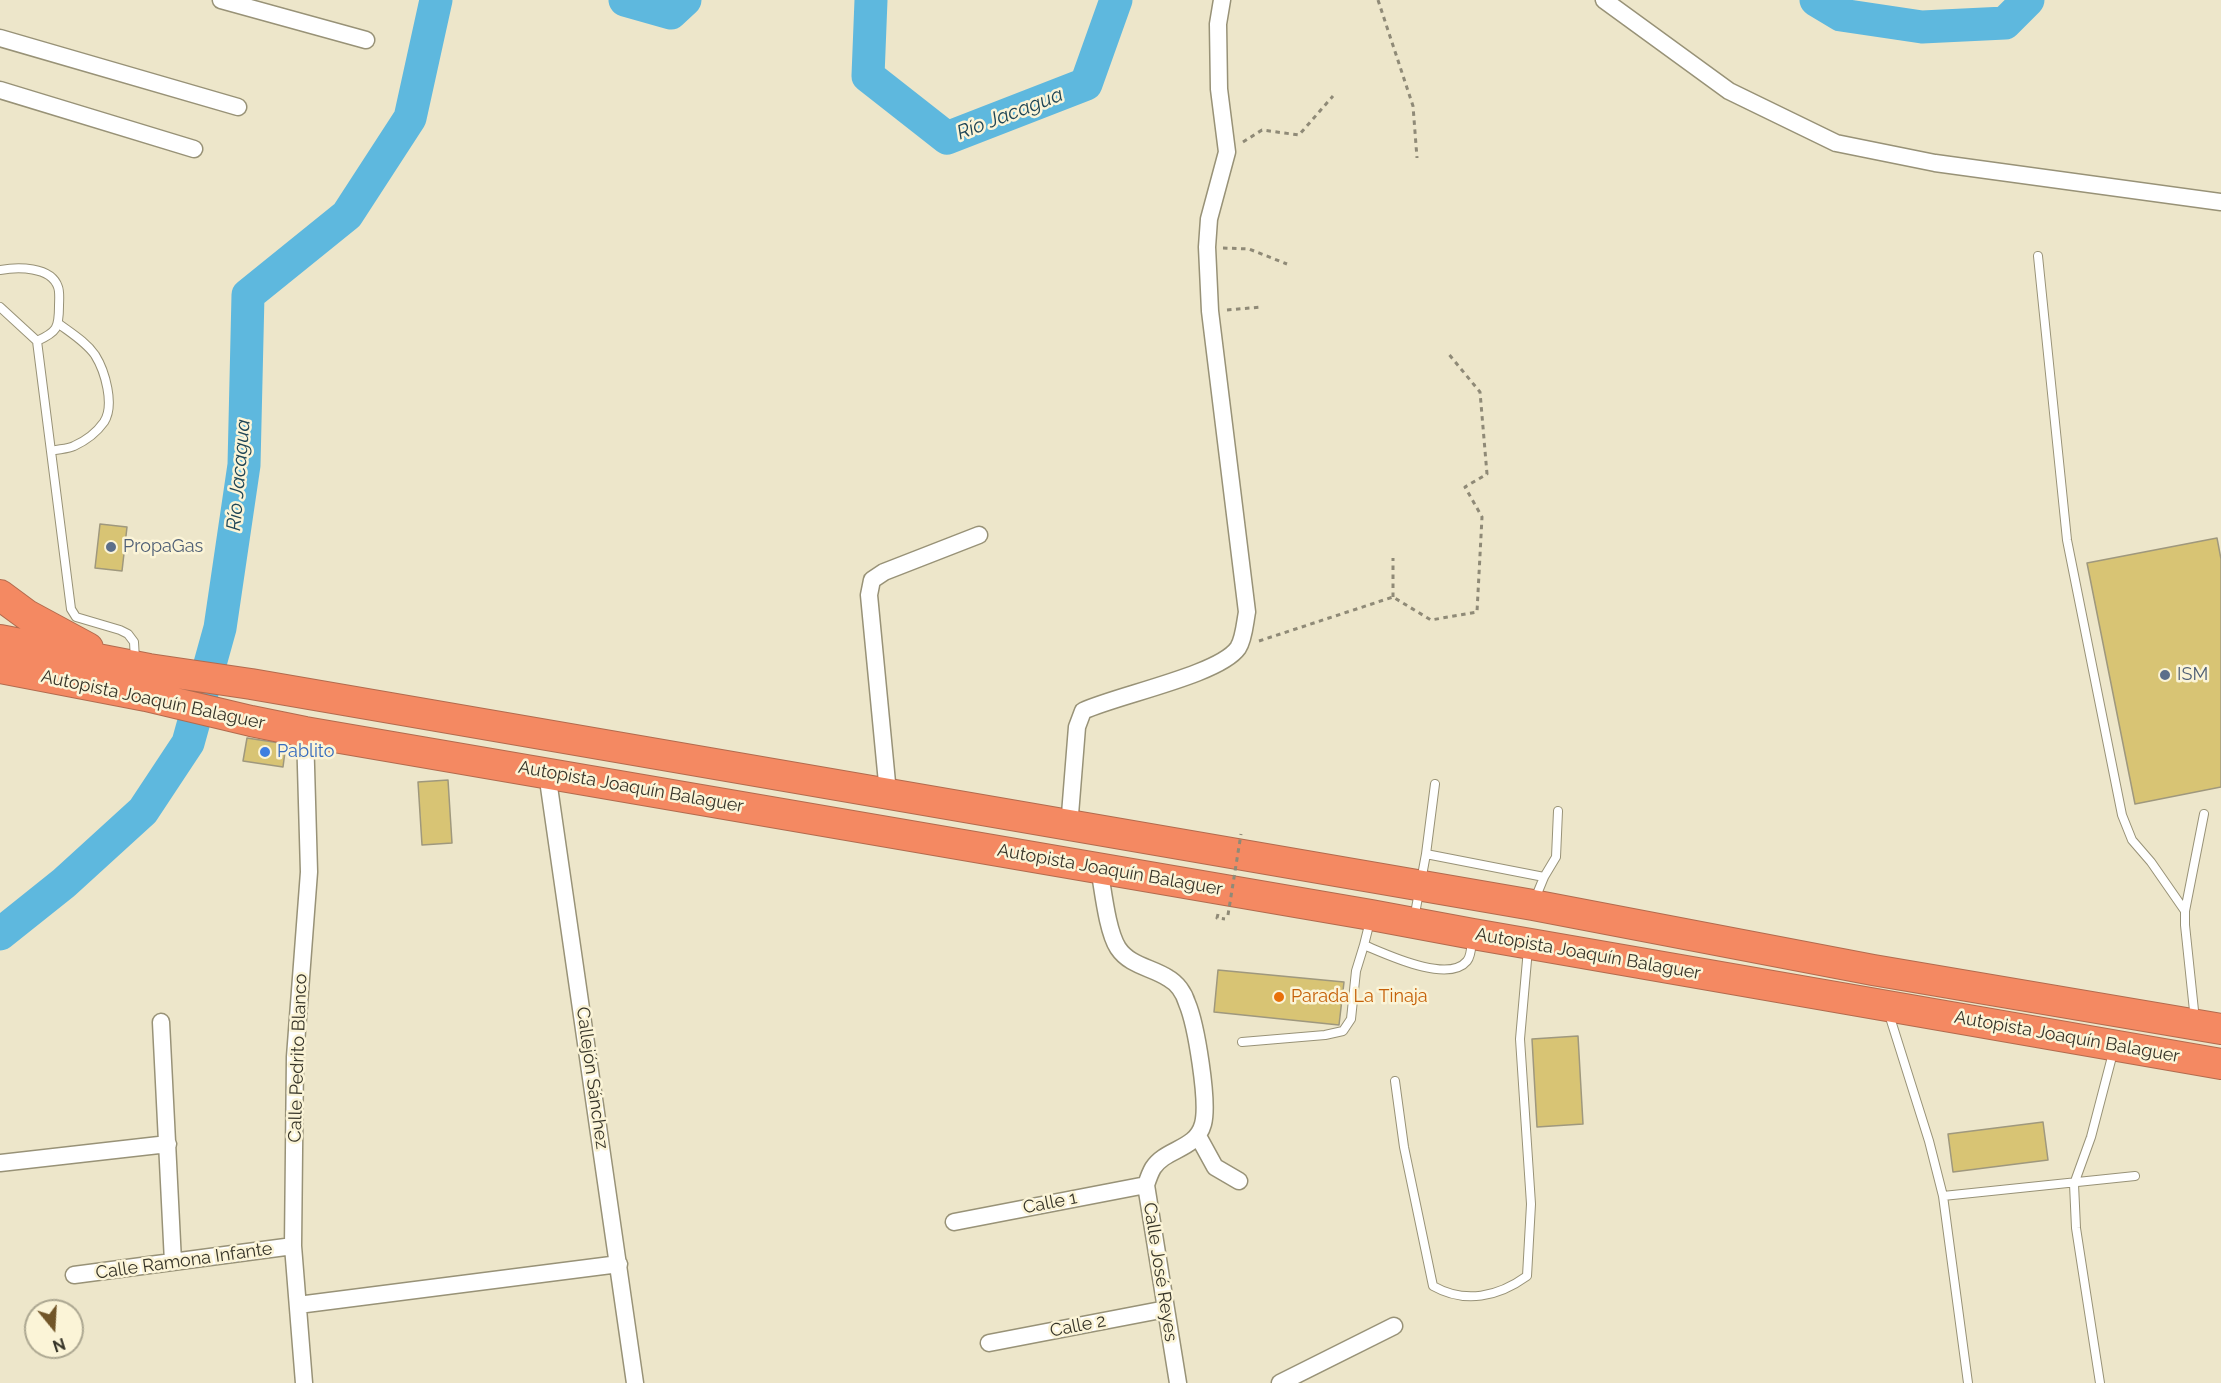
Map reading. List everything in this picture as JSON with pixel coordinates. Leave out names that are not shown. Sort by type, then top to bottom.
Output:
[{"type":"highway","points":[[0,595],[27,615],[137,673]]},
{"type":"highway","name":"Autopista Joaquín Balaguer","points":[[0,640],[137,673],[251,722],[1414,922],[2221,1064]]},
{"type":"highway","name":"Autopista Joaquín Balaguer","points":[[0,668],[137,673],[251,684],[888,793],[1069,827],[1533,905],[1873,970],[2208,1027]]},
{"type":"street","points":[[221,0],[366,40]]},
{"type":"street","points":[[1069,827],[1077,727],[1083,711],[1197,673],[1220,663],[1238,648],[1247,612],[1210,311],[1207,248],[1209,219],[1227,152],[1219,89],[1218,24],[1222,0]]},
{"type":"street","points":[[1604,0],[1729,91],[1836,143],[1935,163],[2221,202]]},
{"type":"street","points":[[0,38],[238,107]]},
{"type":"street","points":[[0,90],[194,149]]},
{"type":"street","points":[[888,793],[869,595],[872,580],[884,572],[979,535]]},
{"type":"street","name":"Calle Pedrito Blanco","points":[[304,1383],[293,1246],[295,1057],[309,872],[305,732]]},
{"type":"street","name":"Callejón Sánchez","points":[[547,773],[635,1383]]},
{"type":"street","points":[[1099,868],[1112,933],[1118,948],[1130,961],[1169,978],[1180,988],[1187,1000],[1194,1023],[1205,1106],[1203,1124],[1198,1136],[1215,1167],[1239,1181]]},
{"type":"street","points":[[161,1022],[173,1262]]},
{"type":"street","name":"Calle José Reyes","points":[[1178,1383],[1146,1185],[1153,1167],[1165,1156],[1189,1145],[1198,1136]]},
{"type":"street","points":[[0,1163],[168,1144]]},
{"type":"street","name":"Calle 1","points":[[954,1222],[1146,1185]]},
{"type":"street","name":"Calle Ramona Infante","points":[[74,1275],[293,1246]]},
{"type":"street","points":[[298,1305],[619,1264]]},
{"type":"street","name":"Calle 2","points":[[989,1343],[1166,1309]]},
{"type":"street","points":[[1280,1383],[1394,1326]]},
{"type":"lane","points":[[2038,256],[2067,540],[2122,815],[2132,840],[2151,862],[2185,911]]},
{"type":"lane","points":[[0,270],[27,268],[51,278],[58,287],[59,324],[52,334],[37,340]]},
{"type":"lane","points":[[0,307],[37,340],[71,609],[76,617],[128,634],[134,642],[137,673]]},
{"type":"lane","points":[[51,451],[72,447],[90,436],[105,421],[109,397],[105,374],[94,354],[77,337],[59,324]]},
{"type":"lane","points":[[1414,922],[1435,784]]},
{"type":"lane","points":[[1533,905],[1544,877],[1556,857],[1558,811]]},
{"type":"lane","points":[[2204,814],[2185,911],[2185,926],[2208,1027]]},
{"type":"lane","points":[[1426,854],[1544,877]]},
{"type":"lane","points":[[1242,1042],[1325,1035],[1343,1031],[1350,1019],[1356,971],[1371,915]]},
{"type":"lane","points":[[1364,945],[1401,961],[1423,967],[1451,969],[1467,962],[1470,957],[1473,934]]},
{"type":"lane","points":[[1395,1081],[1404,1147],[1432,1286],[1446,1294],[1465,1298],[1488,1295],[1512,1287],[1527,1276],[1531,1204],[1520,1039],[1522,996],[1529,943]]},
{"type":"lane","points":[[1886,1005],[1929,1141],[1943,1196],[1968,1383]]},
{"type":"lane","points":[[2100,1383],[2076,1227],[2074,1184],[2091,1137],[2115,1046]]},
{"type":"lane","points":[[1943,1196],[2135,1176]]},
{"type":"path","points":[[1378,0],[1413,106],[1417,158]]},
{"type":"path","points":[[1227,152],[1262,130],[1299,135],[1333,96]]},
{"type":"path","points":[[1207,248],[1249,249],[1287,264]]},
{"type":"path","points":[[1210,311],[1262,307]]},
{"type":"path","points":[[1238,648],[1393,597],[1431,620],[1477,612],[1482,517],[1465,487],[1486,474],[1480,392],[1447,352]]},
{"type":"path","points":[[1393,558],[1393,597]]},
{"type":"path","points":[[1227,917],[1241,834]]},
{"type":"building","name":"PropaGas","points":[[100,524],[127,527],[122,571],[95,568]]},
{"type":"building","name":"ISM","points":[[2217,538],[2221,559],[2221,787],[2135,804],[2087,563]]},
{"type":"building","name":"Pablito","points":[[247,738],[286,744],[283,767],[243,761]]},
{"type":"building","points":[[448,780],[452,843],[422,845],[418,782]]},
{"type":"building","name":"Parada La Tinaja","points":[[1218,970],[1344,982],[1339,1025],[1214,1012]]},
{"type":"building","points":[[1578,1036],[1583,1124],[1537,1127],[1532,1039]]},
{"type":"building","points":[[2043,1122],[2048,1160],[1953,1172],[1948,1134]]},
{"type":"waterway","name":"Río Jacagua","points":[[0,934],[64,883],[143,811],[188,743],[220,628],[244,465],[248,295],[347,215],[410,118],[436,0]]},
{"type":"waterway","name":"Río Jacagua","points":[[625,0],[671,13],[685,0]]},
{"type":"waterway","name":"Río Jacagua","points":[[871,0],[868,76],[947,138],[1086,84],[1116,0]]},
{"type":"waterway","name":"Río Jacagua","points":[[1816,0],[1841,15],[1922,27],[2005,23],[2028,0]]},
{"type":"place","name":"PropaGas","points":[[111,547]]},
{"type":"place","name":"ISM","points":[[2165,675]]},
{"type":"place","name":"Pablito","points":[[265,752]]},
{"type":"place","name":"Parada La Tinaja","points":[[1279,997]]}]
